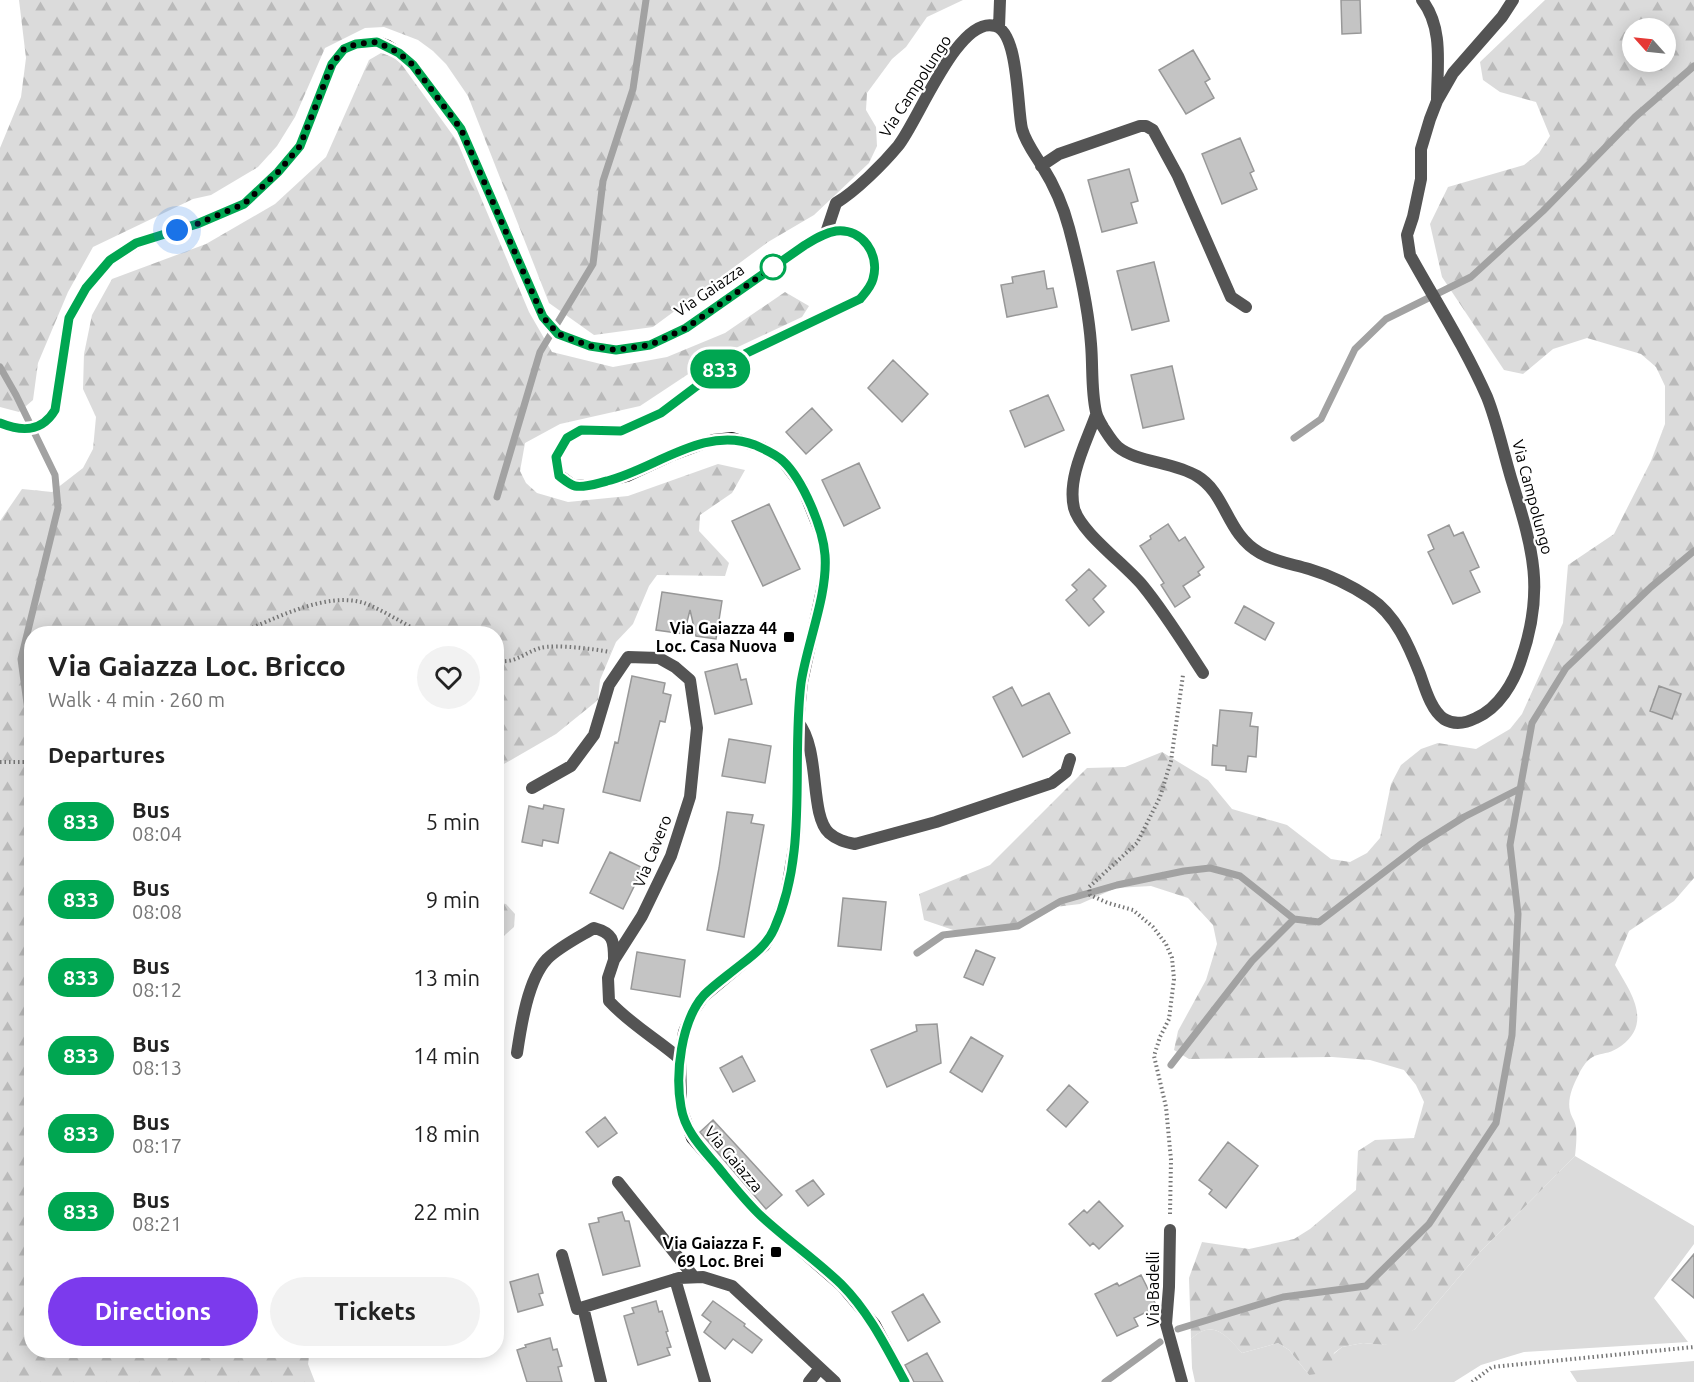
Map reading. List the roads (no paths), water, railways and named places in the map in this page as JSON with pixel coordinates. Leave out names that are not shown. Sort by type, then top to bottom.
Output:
[{"type":"main road","name":"Via Gaiazza","points":[[0,423],[22,429],[38,428],[50,418],[55,410],[69,318],[86,288],[110,260],[136,243],[197,224],[244,204],[278,172],[300,146],[332,64],[344,49],[356,44],[377,42],[399,53],[413,65],[461,129],[543,317],[558,334],[590,346],[616,350],[650,345],[686,328],[805,245],[826,233],[839,231],[862,238],[868,245],[874,262],[874,272],[872,282],[860,299],[730,361],[661,413],[621,431],[581,430],[567,438],[556,457],[559,476],[574,486],[591,485],[627,476],[670,456],[713,440],[732,438],[748,442],[763,448],[783,461],[802,486],[822,536],[825,576],[802,682],[798,722],[796,836],[786,895],[774,930],[764,946],[703,997],[691,1015],[684,1032],[680,1059],[681,1108],[692,1138],[759,1214],[842,1286],[874,1325],[905,1382]]},
{"type":"street","points":[[1000,0],[999,27],[1004,31],[1010,48],[1018,86],[1019,114],[1023,133],[1029,148],[1062,202],[1083,282],[1091,339],[1096,415],[1075,476],[1072,492],[1074,508],[1079,522],[1143,586],[1203,673]]},
{"type":"street","points":[[1422,0],[1433,17],[1438,39],[1437,101]]},
{"type":"street","name":"Via Campolungo","points":[[1096,415],[1118,447],[1130,454],[1176,466],[1202,478],[1226,512],[1237,535],[1256,551],[1274,560],[1314,571],[1348,586],[1370,598],[1390,614],[1412,653],[1428,695],[1437,712],[1445,720],[1456,723],[1483,716],[1498,701],[1515,677],[1526,647],[1534,607],[1534,561],[1489,402],[1470,361],[1410,255],[1407,235],[1421,179],[1421,149],[1437,101],[1453,73],[1502,17],[1513,0]]},
{"type":"street","name":"Via Campolungo","points":[[826,233],[836,203],[848,196],[900,144],[958,46],[977,29],[992,25],[999,27]]},
{"type":"street","points":[[1041,166],[1059,154],[1140,126],[1153,130],[1178,176],[1231,297],[1246,307]]},
{"type":"street","name":"Via Cavero","points":[[532,789],[571,766],[594,735],[609,685],[628,657],[659,658],[675,667],[690,680],[697,728],[690,797],[671,856],[642,915],[614,960],[608,978],[609,1001],[623,1017],[680,1059]]},
{"type":"street","points":[[798,722],[805,731],[810,747],[821,818],[828,831],[841,841],[855,844],[936,822],[1052,783],[1066,772],[1070,759]]},
{"type":"street","points":[[518,1053],[520,1031],[536,973],[548,958],[594,928],[606,931],[614,943],[614,960]]},
{"type":"street","points":[[618,1182],[694,1277]]},
{"type":"street","name":"Via Badelli","points":[[1170,1230],[1166,1324],[1182,1382]]},
{"type":"street","points":[[562,1255],[577,1309],[675,1279],[703,1276],[732,1286],[835,1382]]},
{"type":"street","points":[[675,1279],[705,1382]]},
{"type":"street","points":[[583,1307],[601,1382]]},
{"type":"street","points":[[809,1382],[820,1368]]},
{"type":"waterway","points":[[497,497],[540,352],[593,264],[603,181],[633,89],[646,0]]},
{"type":"waterway","points":[[1294,438],[1321,419],[1355,349],[1386,319],[1471,277],[1543,211],[1635,117],[1694,66]]},
{"type":"waterway","points":[[0,367],[55,475],[58,508],[29,626]]},
{"type":"waterway","points":[[1178,1329],[1283,1297],[1366,1286],[1429,1224],[1496,1123],[1512,1035],[1518,914],[1510,845],[1532,723],[1566,668],[1651,587],[1694,551]]},
{"type":"waterway","points":[[24,647],[21,659],[24,681]]},
{"type":"waterway","points":[[917,953],[943,935],[1018,926],[1061,901],[1117,885],[1210,868],[1240,876],[1294,919],[1319,922],[1421,844],[1464,817],[1521,788]]},
{"type":"waterway","points":[[1171,1065],[1252,961],[1294,919]]},
{"type":"waterway","points":[[1105,1382],[1160,1342]]},
{"type":"place","name":"Via Gaiazza 44 Loc. Casa Nuova","points":[[789,637]]},
{"type":"place","name":"Via Gaiazza F. 69 Loc. Brei","points":[[776,1252]]}]
